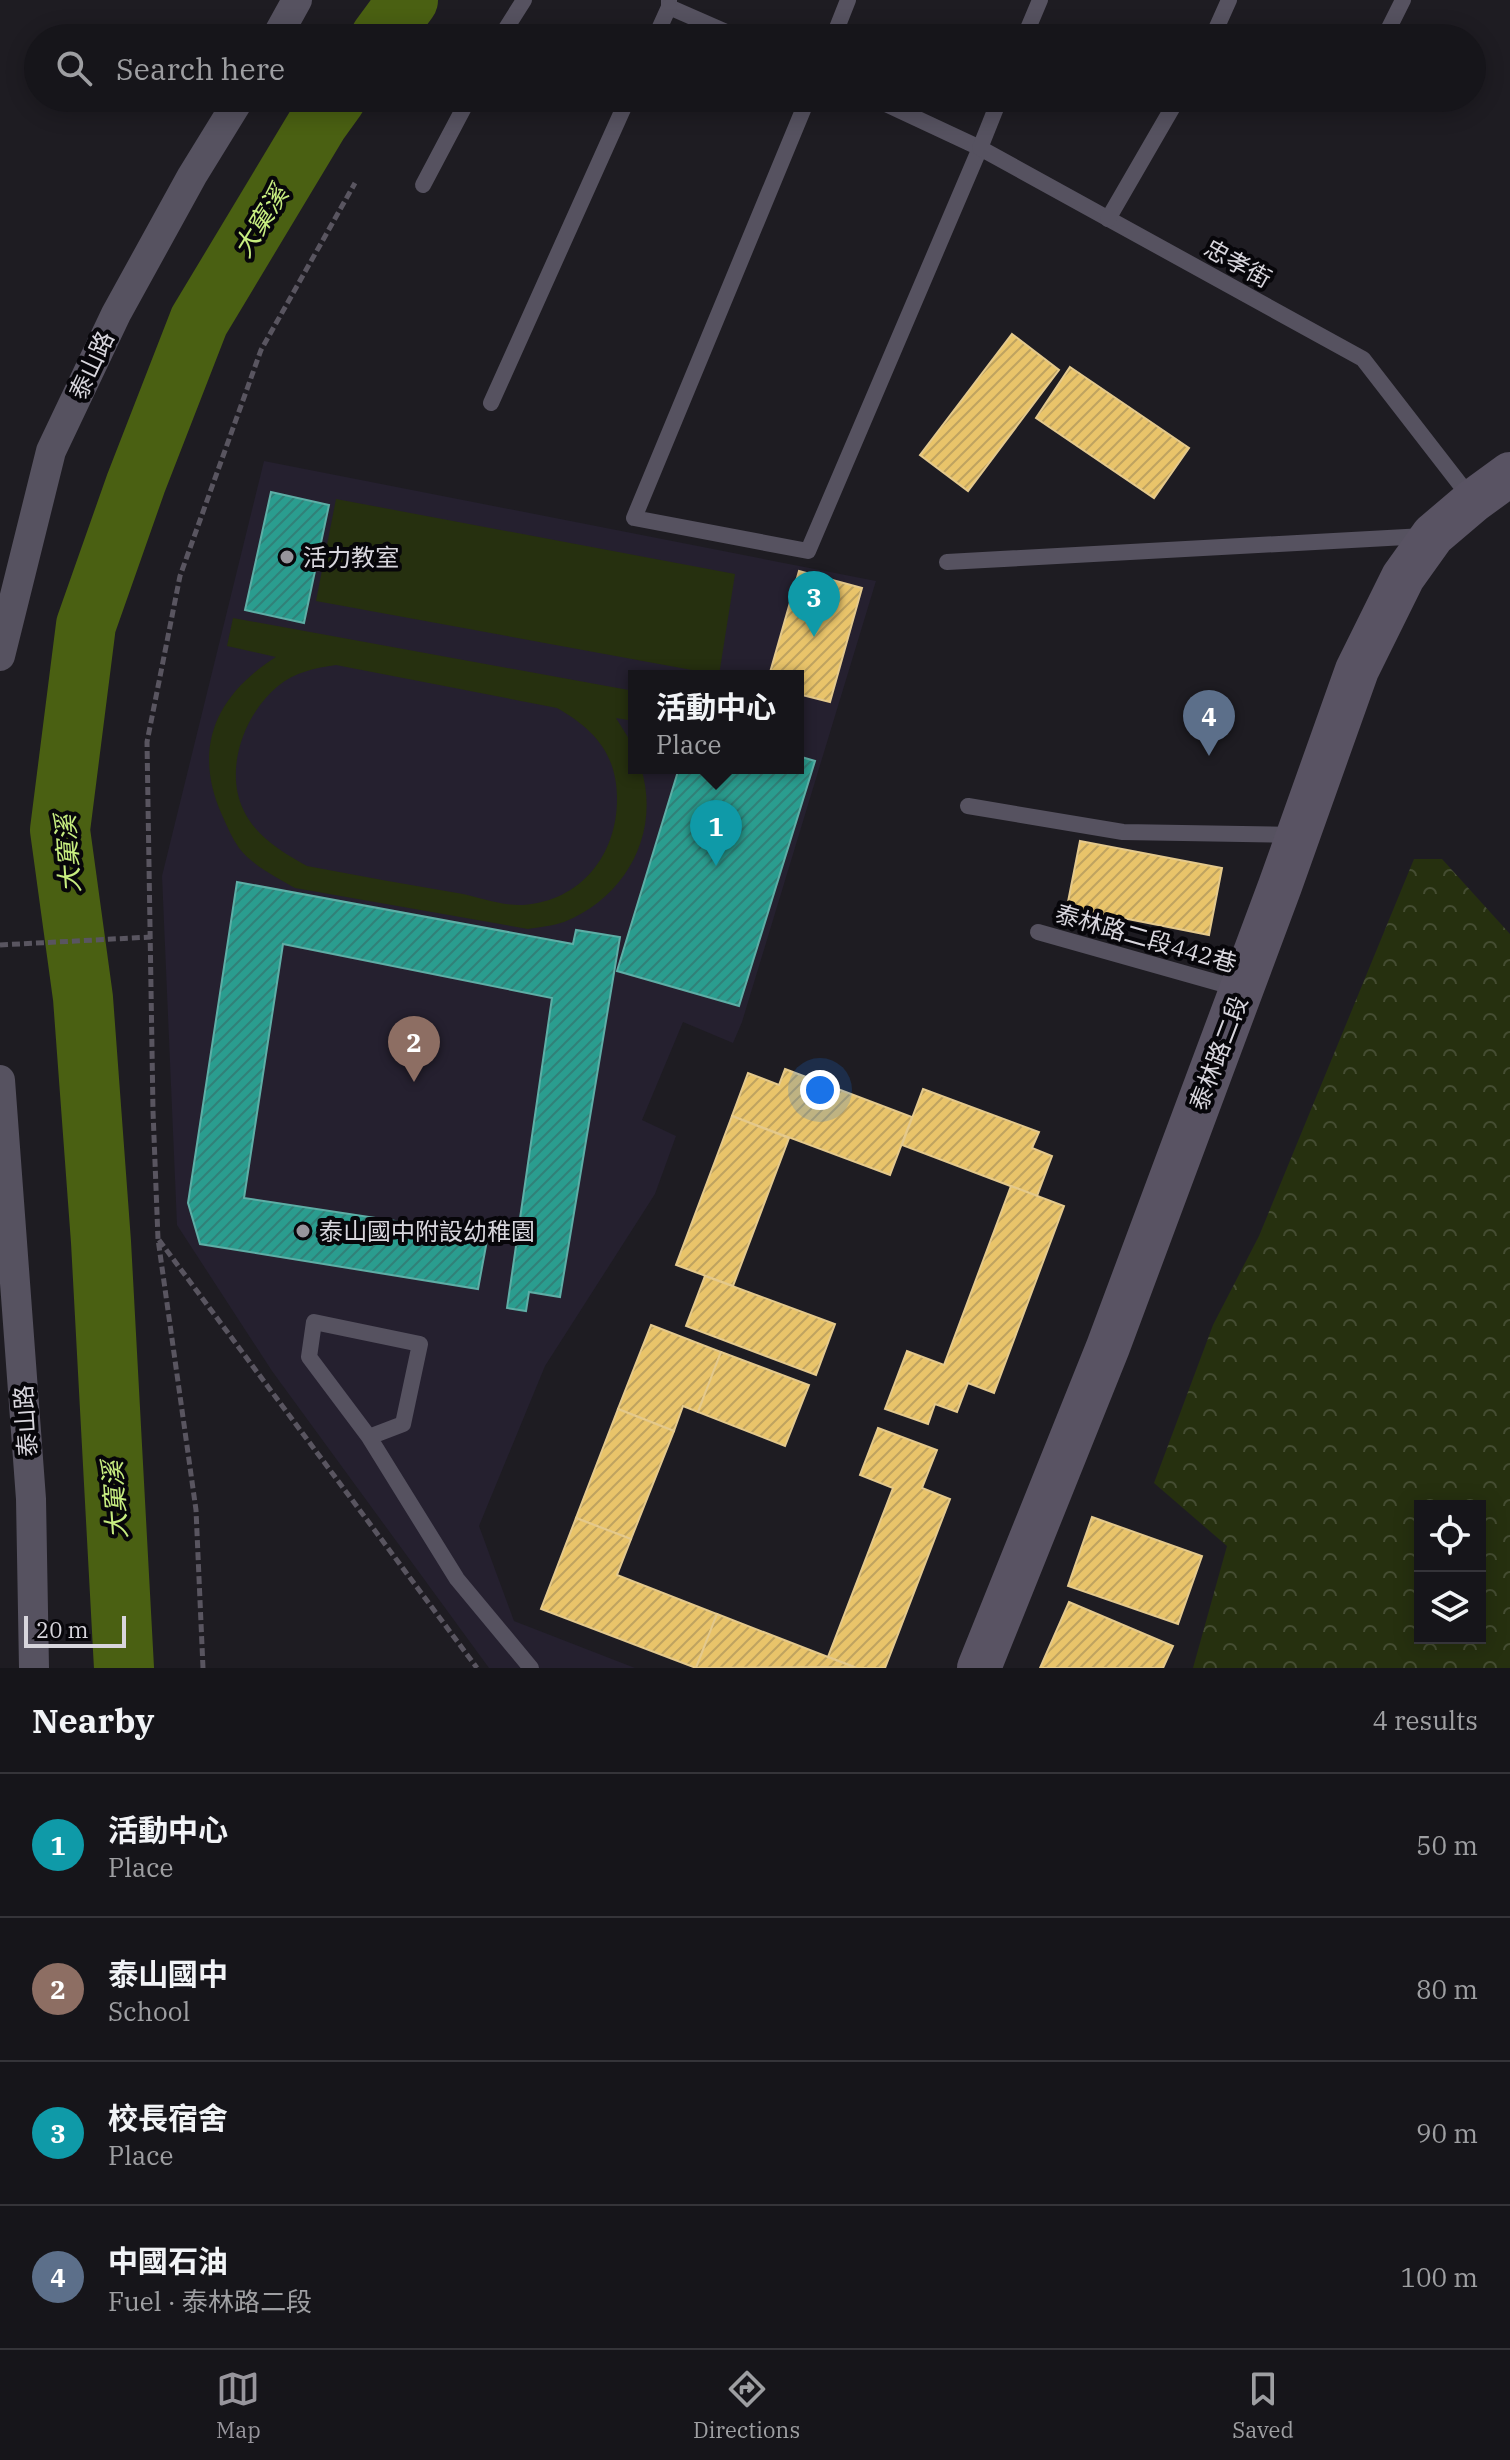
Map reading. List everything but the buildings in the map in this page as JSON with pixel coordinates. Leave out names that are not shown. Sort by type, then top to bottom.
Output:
[{"type":"main road","name":"泰林路二段","points":[[979,1668],[1108,1347],[1299,835],[1357,670],[1403,577],[1433,535],[1510,474]]},
{"type":"street","points":[[278,23],[297,0]]},
{"type":"street","name":"泰山路","points":[[0,656],[51,451],[116,314],[192,176],[231,112]]},
{"type":"street","name":"泰山路","points":[[0,1080],[31,1499],[34,1668]]},
{"type":"lane","points":[[509,24],[524,0]]},
{"type":"lane","points":[[839,24],[848,0]]},
{"type":"lane","points":[[1030,24],[1040,0]]},
{"type":"lane","points":[[1218,24],[1229,0]]},
{"type":"lane","points":[[1391,24],[1403,0]]},
{"type":"lane","points":[[661,24],[669,3],[712,24]]},
{"type":"lane","points":[[423,185],[462,112]]},
{"type":"lane","points":[[491,403],[622,112]]},
{"type":"lane","points":[[802,112],[634,518],[808,551],[994,112]]},
{"type":"lane","name":"忠孝街","points":[[903,112],[980,148],[1363,359],[1473,501]]},
{"type":"lane","points":[[1108,219],[1170,112]]},
{"type":"lane","points":[[947,562],[1433,535]]},
{"type":"lane","points":[[968,806],[1123,832],[1299,835]]},
{"type":"lane","name":"泰林路二段442巷","points":[[1038,932],[1242,989]]},
{"type":"lane","points":[[369,1437],[403,1424],[420,1344],[314,1322],[309,1357],[369,1437],[457,1579],[531,1668]]},
{"type":"path","points":[[203,1668],[196,1510],[158,1239],[147,742],[180,576],[261,350],[355,183]]},
{"type":"path","points":[[0,945],[151,937]]},
{"type":"path","points":[[158,1239],[477,1668]]},
{"type":"shaded area","points":[[264,461],[876,581],[742,1022],[733,1043],[683,1022],[642,1120],[676,1136],[655,1194],[545,1366],[479,1526],[514,1621],[635,1668],[489,1668],[272,1371],[177,1225],[162,876]]},
{"type":"green space","points":[[336,499],[735,574],[720,670],[692,670],[316,601]]},
{"type":"green space","points":[[233,618],[628,690],[628,720],[616,718],[628,737],[628,774],[642,774],[646,792],[642,839],[633,860],[605,897],[586,911],[560,923],[528,929],[295,888],[258,866],[239,848],[213,791],[209,767],[215,725],[225,706],[238,688],[276,657],[227,646]],"holes":[[[336,665],[557,708],[592,734],[608,756],[616,783],[615,819],[603,856],[592,872],[562,895],[544,902],[508,904],[307,866],[262,835],[248,819],[238,793],[237,759],[247,726],[256,711],[278,686],[313,669]]]},
{"type":"green space","points":[[1414,859],[1442,859],[1510,934],[1510,1668],[1193,1668],[1227,1546],[1154,1483],[1213,1325],[1259,1236]]},
{"type":"waterway","name":"大窠溪","points":[[390,24],[408,0]]},
{"type":"waterway","name":"大窠溪","points":[[124,1668],[101,1242],[83,998],[60,830],[86,625],[136,483],[199,321],[326,112]]},
{"type":"place","name":"活力教室","points":[[287,557]]},
{"type":"place","name":"校長宿舍","points":[[814,637]]},
{"type":"place","name":"中國石油","points":[[1209,756]]},
{"type":"place","name":"活動中心","points":[[716,866]]},
{"type":"place","name":"泰山國中","points":[[414,1082]]},
{"type":"place","name":"泰山國中附設幼稚園","points":[[303,1231]]}]
